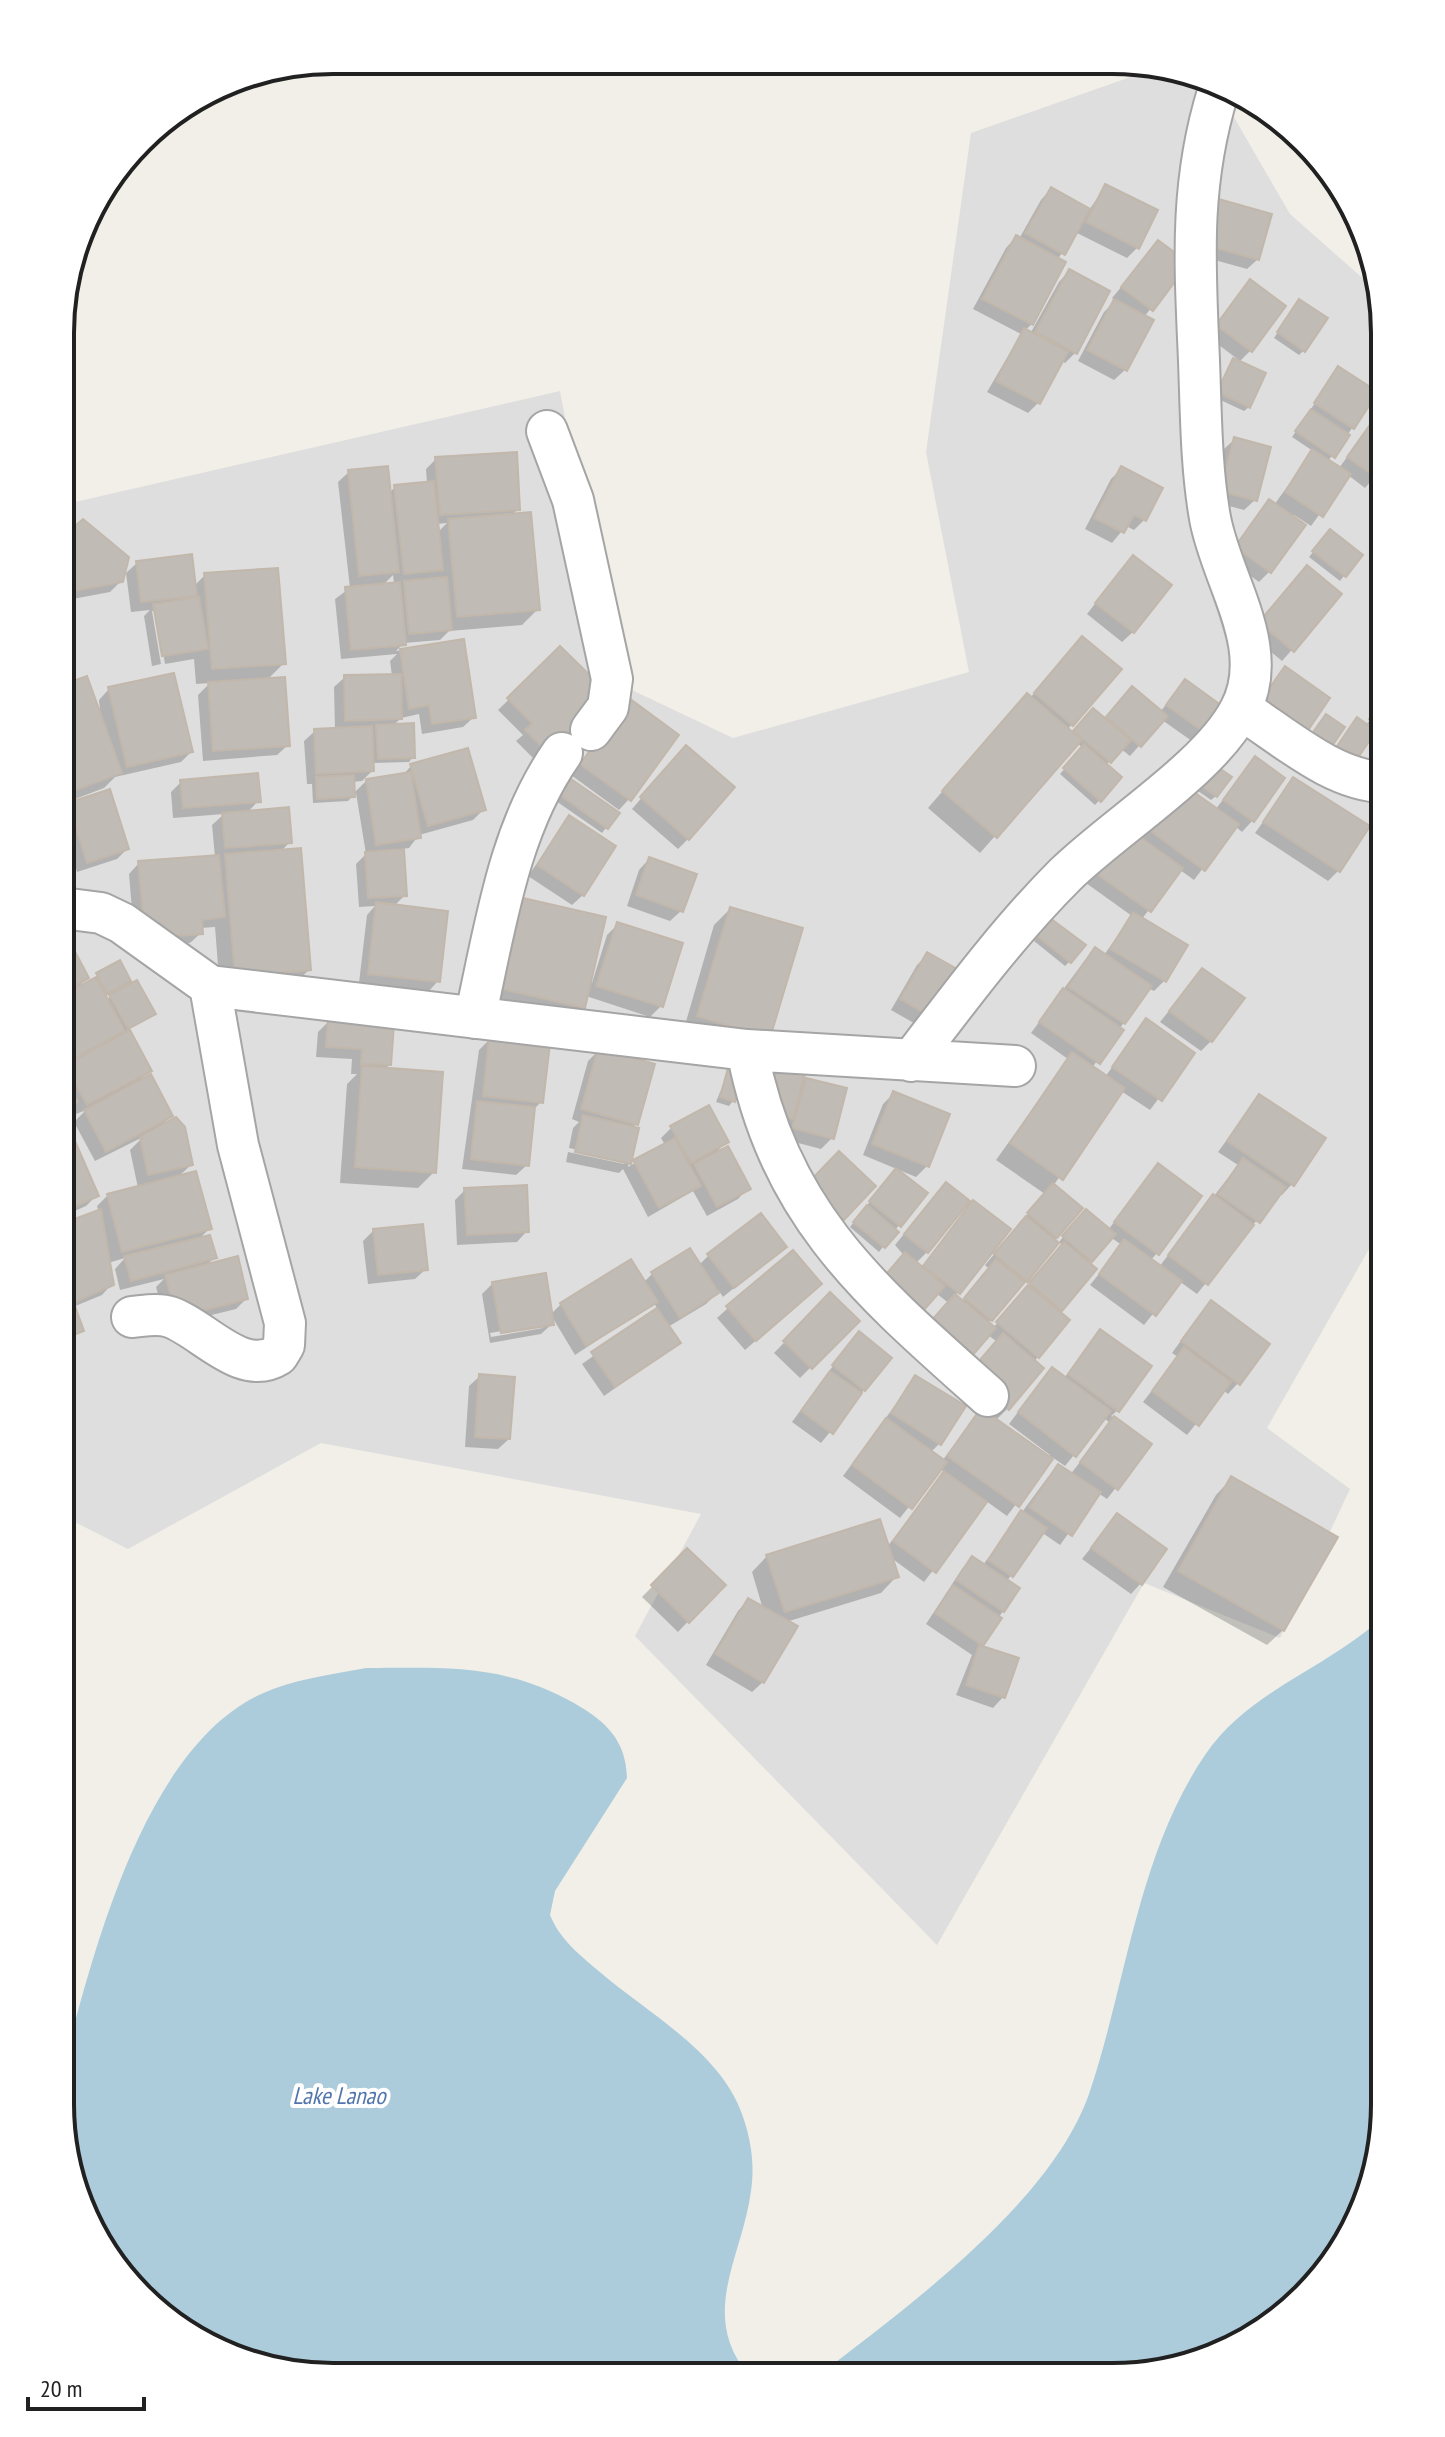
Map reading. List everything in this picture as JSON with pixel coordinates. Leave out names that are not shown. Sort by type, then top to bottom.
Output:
[{"type":"street","points":[[911,1061],[993,954],[1064,877],[1220,740],[1241,709],[1252,674],[1249,640],[1210,519],[1201,418],[1193,224],[1217,97]]},
{"type":"street","points":[[475,1018],[513,857],[543,784],[608,707],[612,679],[573,500],[547,431]]},
{"type":"street","points":[[1241,709],[1327,763],[1353,775],[1371,779]]},
{"type":"street","points":[[74,910],[101,913],[122,923],[210,986],[747,1050],[1015,1066]]},
{"type":"street","points":[[132,1317],[173,1318],[231,1353],[257,1362],[278,1355],[284,1345],[285,1323],[238,1145],[210,986]]},
{"type":"street","points":[[747,1050],[757,1101],[773,1144],[829,1242],[924,1339],[988,1396]]},
{"type":"shaded area","points":[[1135,75],[1179,83],[1211,94],[1224,101],[1290,214],[1365,281],[1371,333],[1370,1246],[1267,1428],[1350,1489],[1280,1638],[1144,1583],[937,1945],[635,1636],[701,1514],[321,1443],[128,1549],[74,1522],[74,502],[560,391],[615,682],[733,738],[969,672],[926,452],[971,133]]},
{"type":"water","points":[[1370,1628],[1370,2121],[1366,2154],[1357,2187],[1344,2218],[1317,2262],[1270,2309],[1241,2328],[1211,2343],[1162,2358],[1112,2363],[835,2363],[974,2249],[1045,2173],[1071,2132],[1090,2091],[1136,1918],[1164,1834],[1182,1793],[1205,1755],[1223,1732],[1244,1713]]},
{"type":"water","name":"Lake Lanao","points":[[366,1668],[473,1670],[498,1674],[548,1690],[574,1703],[604,1724],[618,1742],[626,1764],[627,1778],[555,1891],[550,1915],[559,1932],[579,1954],[700,2053],[732,2092],[742,2114],[753,2171],[725,2308],[727,2330],[741,2363],[300,2361],[234,2343],[175,2309],[128,2262],[109,2233],[94,2203],[79,2154],[74,2104],[74,2023],[118,1886],[162,1793],[190,1753],[222,1719],[259,1695],[325,1675]]},
{"type":"building","points":[[1105,184],[1158,210],[1139,249],[1086,222]]},
{"type":"building","points":[[1051,187],[1090,209],[1065,255],[1025,233]]},
{"type":"building","points":[[1215,198],[1272,214],[1259,260],[1202,244]]},
{"type":"building","points":[[1016,235],[1066,262],[1033,325],[982,299]]},
{"type":"building","points":[[1158,240],[1189,263],[1153,311],[1121,287]]},
{"type":"building","points":[[1069,269],[1110,291],[1077,354],[1035,332]]},
{"type":"building","points":[[1250,279],[1286,306],[1252,352],[1216,325]]},
{"type":"building","points":[[1114,299],[1154,320],[1127,371],[1087,350]]},
{"type":"building","points":[[1299,299],[1328,318],[1305,352],[1277,332]]},
{"type":"building","points":[[1024,328],[1068,352],[1040,404],[996,381]]},
{"type":"building","points":[[1233,358],[1266,373],[1250,408],[1217,392]]},
{"type":"building","points":[[1338,366],[1371,387],[1371,403],[1354,429],[1314,403]]},
{"type":"building","points":[[1311,409],[1350,435],[1335,458],[1295,431]]},
{"type":"building","points":[[1371,423],[1371,474],[1347,457]]},
{"type":"building","points":[[1234,437],[1271,447],[1257,501],[1220,491]]},
{"type":"building","points":[[1312,449],[1351,474],[1323,517],[1285,492]]},
{"type":"building","points":[[517,452],[520,510],[440,515],[435,457]]},
{"type":"building","points":[[388,466],[399,572],[359,576],[348,470]]},
{"type":"building","points":[[1121,466],[1163,488],[1146,521],[1134,515],[1124,533],[1094,518]]},
{"type":"building","points":[[434,481],[443,570],[404,574],[394,485]]},
{"type":"building","points":[[1269,499],[1306,525],[1271,573],[1235,547]]},
{"type":"building","points":[[531,512],[540,610],[457,617],[448,519]]},
{"type":"building","points":[[83,519],[129,557],[123,582],[74,591],[74,527]]},
{"type":"building","points":[[1330,529],[1363,555],[1346,577],[1312,551]]},
{"type":"building","points":[[192,554],[197,596],[141,602],[136,561]]},
{"type":"building","points":[[1133,555],[1172,585],[1134,633],[1095,603]]},
{"type":"building","points":[[1307,565],[1342,594],[1294,652],[1259,622]]},
{"type":"building","points":[[278,568],[286,664],[212,669],[204,573]]},
{"type":"building","points":[[447,577],[452,630],[409,634],[404,581]]},
{"type":"building","points":[[400,582],[406,645],[351,650],[345,587]]},
{"type":"building","points":[[199,597],[208,649],[162,656],[153,604]]},
{"type":"building","points":[[1082,636],[1122,669],[1073,726],[1034,693]]},
{"type":"building","points":[[464,639],[476,718],[432,724],[429,705],[409,709],[400,649]]},
{"type":"building","points":[[560,646],[608,693],[587,746],[567,759],[547,752],[525,730],[532,723],[507,698]]},
{"type":"building","points":[[1285,666],[1330,698],[1302,739],[1256,707]]},
{"type":"building","points":[[174,673],[193,752],[127,767],[108,687]]},
{"type":"building","points":[[401,674],[402,719],[345,721],[344,675]]},
{"type":"building","points":[[87,676],[122,773],[74,791],[74,681]]},
{"type":"building","points":[[285,677],[290,746],[213,751],[208,682]]},
{"type":"building","points":[[1185,679],[1229,711],[1211,737],[1166,705]]},
{"type":"building","points":[[1132,686],[1168,716],[1141,747],[1106,717]]},
{"type":"building","points":[[1027,693],[1082,740],[997,838],[942,791]]},
{"type":"building","points":[[629,698],[679,735],[631,801],[580,764]]},
{"type":"building","points":[[1093,708],[1131,740],[1111,763],[1073,731]]},
{"type":"building","points":[[1326,714],[1345,727],[1326,755],[1306,742]]},
{"type":"building","points":[[1357,717],[1371,727],[1371,739],[1349,771],[1329,758]]},
{"type":"building","points":[[414,723],[415,758],[378,759],[376,725]]},
{"type":"building","points":[[372,726],[374,771],[316,774],[314,729]]},
{"type":"building","points":[[1084,744],[1122,777],[1101,802],[1063,768]]},
{"type":"building","points":[[686,745],[735,787],[689,840],[640,797]]},
{"type":"building","points":[[468,748],[486,810],[428,826],[410,764]]},
{"type":"building","points":[[1255,756],[1285,778],[1254,822],[1223,800]]},
{"type":"building","points":[[1206,759],[1232,777],[1217,797],[1191,779]]},
{"type":"building","points":[[411,772],[421,838],[376,845],[366,779]]},
{"type":"building","points":[[258,773],[261,802],[183,808],[180,780]]},
{"type":"building","points":[[354,775],[355,797],[317,799],[316,777]]},
{"type":"building","points":[[1293,777],[1370,826],[1340,872],[1263,822]]},
{"type":"building","points":[[571,779],[620,813],[608,829],[560,795]]},
{"type":"building","points":[[1181,783],[1239,824],[1205,871],[1148,829]]},
{"type":"building","points":[[110,789],[129,849],[87,863],[74,822],[74,801]]},
{"type":"building","points":[[289,807],[292,843],[225,848],[222,813]]},
{"type":"building","points":[[569,815],[616,846],[584,896],[537,865]]},
{"type":"building","points":[[1126,827],[1183,868],[1151,912],[1094,872]]},
{"type":"building","points":[[301,848],[311,970],[235,977],[225,854]]},
{"type":"building","points":[[404,849],[407,896],[368,898],[365,852]]},
{"type":"building","points":[[219,855],[225,917],[202,920],[203,934],[163,937],[162,923],[144,924],[138,861]]},
{"type":"building","points":[[649,857],[697,874],[683,912],[636,895]]},
{"type":"building","points":[[523,898],[606,917],[585,1008],[502,989]]},
{"type":"building","points":[[376,902],[448,911],[440,982],[368,974]]},
{"type":"building","points":[[730,907],[803,928],[770,1038],[697,1016]]},
{"type":"building","points":[[1133,912],[1188,945],[1166,982],[1110,949]]},
{"type":"building","points":[[1050,918],[1086,945],[1071,963],[1037,936]]},
{"type":"building","points":[[617,922],[683,943],[663,1007],[596,986]]},
{"type":"building","points":[[1095,947],[1152,986],[1125,1024],[1068,987]]},
{"type":"building","points":[[74,950],[89,978],[74,986]]},
{"type":"building","points":[[927,952],[959,970],[931,1017],[900,999]]},
{"type":"building","points":[[120,960],[131,981],[107,994],[96,973]]},
{"type":"building","points":[[1202,968],[1245,998],[1212,1042],[1169,1011]]},
{"type":"building","points":[[96,977],[125,1031],[74,1059],[74,989]]},
{"type":"building","points":[[137,980],[156,1014],[128,1029],[109,995]]},
{"type":"building","points":[[1063,988],[1124,1030],[1100,1064],[1039,1022]]},
{"type":"building","points":[[1146,1018],[1195,1053],[1162,1101],[1112,1067]]},
{"type":"building","points":[[328,1019],[394,1024],[391,1065],[361,1064],[362,1049],[326,1047]]},
{"type":"building","points":[[130,1030],[152,1071],[87,1105],[74,1081],[74,1060]]},
{"type":"building","points":[[489,1037],[550,1044],[543,1103],[483,1096]]},
{"type":"building","points":[[598,1048],[655,1064],[638,1125],[581,1109]]},
{"type":"building","points":[[1072,1052],[1125,1088],[1063,1180],[1010,1143]]},
{"type":"building","points":[[778,1059],[807,1066],[793,1119],[764,1112]]},
{"type":"building","points":[[362,1066],[443,1072],[436,1173],[355,1167]]},
{"type":"building","points":[[728,1068],[743,1072],[735,1102],[720,1097]]},
{"type":"building","points":[[151,1074],[173,1116],[106,1152],[84,1110]]},
{"type":"building","points":[[806,1078],[847,1088],[834,1139],[792,1128]]},
{"type":"building","points":[[893,1091],[950,1114],[929,1167],[872,1144]]},
{"type":"building","points":[[1259,1094],[1326,1138],[1294,1186],[1227,1141]]},
{"type":"building","points":[[477,1101],[535,1107],[529,1166],[471,1159]]},
{"type":"building","points":[[709,1105],[729,1142],[691,1163],[670,1126]]},
{"type":"building","points":[[583,1115],[639,1128],[631,1164],[575,1152]]},
{"type":"building","points":[[176,1117],[185,1127],[193,1165],[148,1175],[140,1137]]},
{"type":"building","points":[[675,1138],[701,1186],[659,1208],[633,1160]]},
{"type":"building","points":[[74,1139],[99,1196],[74,1207]]},
{"type":"building","points":[[728,1146],[751,1189],[717,1207],[694,1164]]},
{"type":"building","points":[[839,1151],[876,1186],[843,1221],[806,1185]]},
{"type":"building","points":[[1243,1158],[1286,1187],[1260,1223],[1218,1194]]},
{"type":"building","points":[[1158,1163],[1202,1196],[1159,1255],[1114,1222]]},
{"type":"building","points":[[896,1168],[928,1193],[901,1227],[869,1201]]},
{"type":"building","points":[[196,1171],[212,1229],[122,1252],[107,1194]]},
{"type":"building","points":[[946,1182],[970,1201],[928,1253],[904,1234]]},
{"type":"building","points":[[1053,1183],[1083,1208],[1057,1238],[1027,1213]]},
{"type":"building","points":[[527,1185],[529,1232],[467,1235],[464,1188]]},
{"type":"building","points":[[1213,1194],[1254,1225],[1208,1285],[1168,1255]]},
{"type":"building","points":[[973,1200],[1011,1229],[960,1294],[923,1266]]},
{"type":"building","points":[[867,1205],[899,1232],[885,1248],[853,1222]]},
{"type":"building","points":[[101,1209],[114,1285],[74,1302],[74,1219]]},
{"type":"building","points":[[1086,1209],[1116,1234],[1092,1262],[1062,1236]]},
{"type":"building","points":[[761,1213],[787,1247],[734,1288],[707,1254]]},
{"type":"building","points":[[1026,1216],[1059,1243],[1027,1282],[994,1254]]},
{"type":"building","points":[[423,1224],[428,1270],[378,1275],[373,1229]]},
{"type":"building","points":[[210,1235],[217,1258],[131,1281],[124,1256]]},
{"type":"building","points":[[1124,1239],[1182,1281],[1156,1316],[1099,1274]]},
{"type":"building","points":[[1064,1242],[1097,1269],[1062,1311],[1029,1283]]},
{"type":"building","points":[[690,1248],[719,1293],[680,1318],[651,1272]]},
{"type":"building","points":[[793,1250],[822,1284],[756,1341],[726,1306]]},
{"type":"building","points":[[905,1252],[945,1286],[915,1320],[876,1286]]},
{"type":"building","points":[[238,1256],[248,1299],[177,1317],[165,1275]]},
{"type":"building","points":[[631,1259],[658,1302],[586,1346],[560,1303]]},
{"type":"building","points":[[996,1259],[1025,1282],[992,1321],[964,1298]]},
{"type":"building","points":[[546,1273],[554,1325],[501,1333],[492,1282]]},
{"type":"building","points":[[1028,1285],[1070,1320],[1039,1358],[996,1322]]},
{"type":"building","points":[[830,1292],[860,1321],[812,1369],[783,1341]]},
{"type":"building","points":[[955,1294],[996,1328],[965,1364],[924,1329]]},
{"type":"building","points":[[1211,1300],[1270,1344],[1240,1385],[1181,1341]]},
{"type":"building","points":[[74,1306],[84,1331],[74,1335]]},
{"type":"building","points":[[657,1308],[681,1343],[615,1387],[591,1352]]},
{"type":"building","points":[[1100,1329],[1152,1366],[1119,1412],[1068,1374]]},
{"type":"building","points":[[859,1331],[892,1358],[865,1391],[832,1365]]},
{"type":"building","points":[[1003,1333],[1044,1368],[1009,1410],[968,1374]]},
{"type":"building","points":[[1184,1347],[1231,1382],[1199,1426],[1152,1391]]},
{"type":"building","points":[[1052,1367],[1111,1411],[1076,1457],[1018,1412]]},
{"type":"building","points":[[830,1371],[862,1393],[833,1434],[801,1411]]},
{"type":"building","points":[[479,1374],[515,1377],[510,1439],[475,1437]]},
{"type":"building","points":[[915,1375],[966,1406],[941,1445],[891,1413]]},
{"type":"building","points":[[981,1408],[1053,1459],[1019,1507],[947,1456]]},
{"type":"building","points":[[1114,1416],[1152,1444],[1118,1490],[1080,1462]]},
{"type":"building","points":[[886,1418],[947,1462],[912,1509],[852,1465]]},
{"type":"building","points":[[1058,1464],[1101,1492],[1072,1536],[1029,1507]]},
{"type":"building","points":[[944,1471],[987,1502],[936,1573],[893,1541]]},
{"type":"building","points":[[1231,1476],[1338,1537],[1284,1631],[1178,1571]]},
{"type":"building","points":[[1021,1510],[1047,1528],[1013,1577],[988,1560]]},
{"type":"building","points":[[1117,1513],[1167,1549],[1142,1585],[1091,1548]]},
{"type":"building","points":[[880,1519],[899,1577],[785,1612],[766,1555]]},
{"type":"building","points":[[687,1548],[726,1585],[689,1623],[651,1585]]},
{"type":"building","points":[[972,1556],[1020,1588],[1004,1612],[956,1580]]},
{"type":"building","points":[[953,1585],[1002,1618],[983,1646],[935,1613]]},
{"type":"building","points":[[748,1598],[798,1626],[764,1683],[715,1654]]},
{"type":"building","points":[[979,1645],[1019,1658],[1005,1698],[966,1685]]}]
